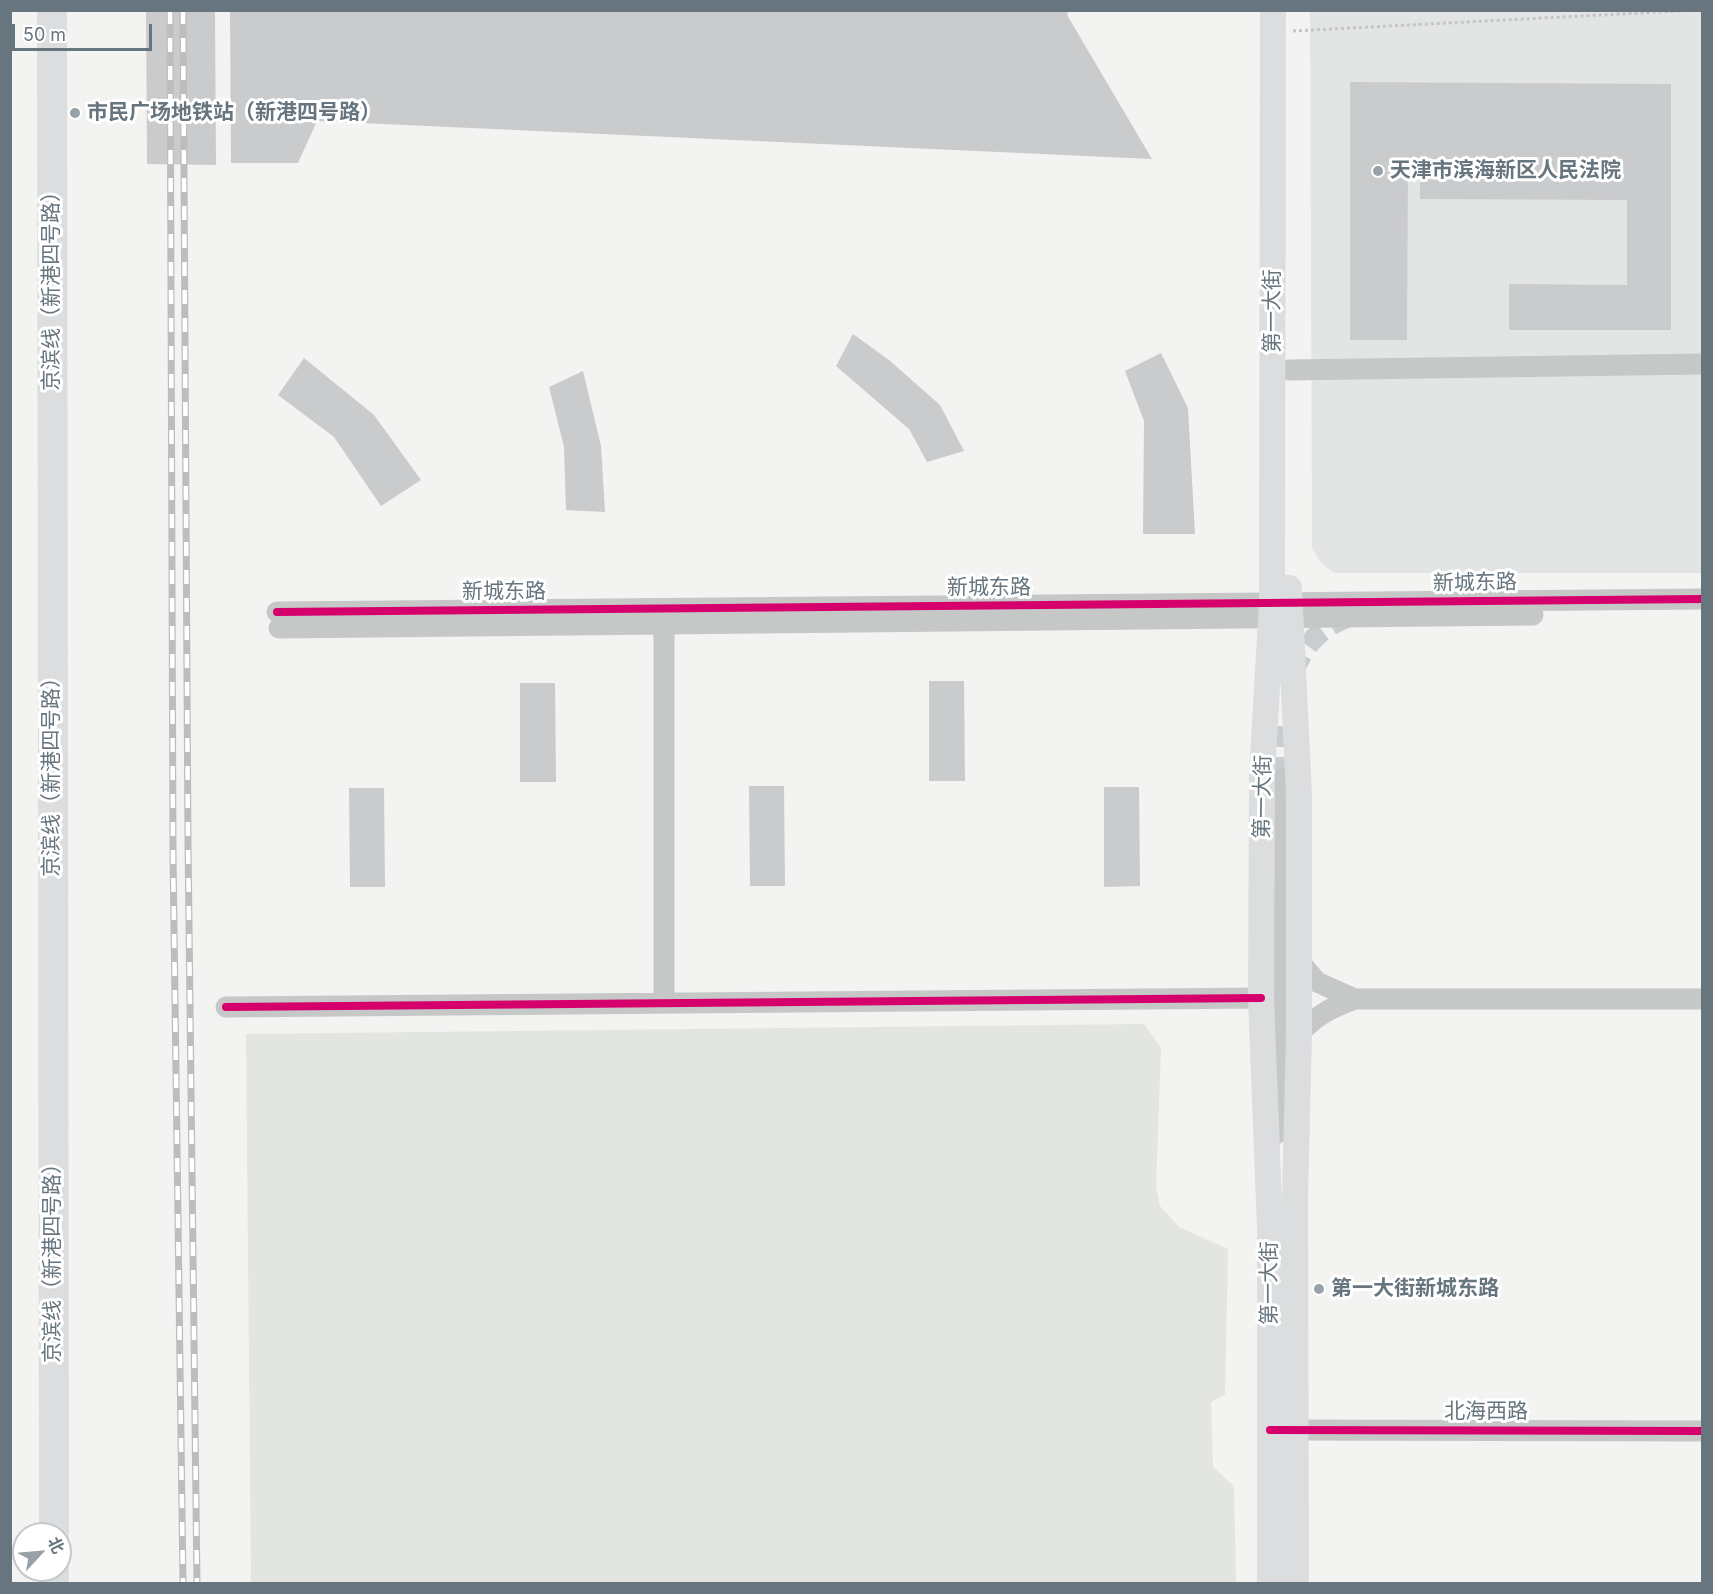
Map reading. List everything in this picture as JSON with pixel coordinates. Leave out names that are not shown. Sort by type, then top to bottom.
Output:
[{"type":"highway","name":"京滨线（新港四号路）","points":[[52,10],[54,1522]]},
{"type":"main road","name":"第一大街","points":[[1273,10],[1281,611],[1299,795],[1299,1034],[1295,1198],[1296,1584]]},
{"type":"main road","name":"第一大街","points":[[1270,1584],[1270,1228],[1261,998],[1262,774],[1281,611],[1289,370],[1290,21]]},
{"type":"street","points":[[1289,370],[1702,364]]},
{"type":"street","name":"新城东路","points":[[1281,611],[1702,599]]},
{"type":"street","name":"新城东路","points":[[278,620],[1281,611],[1702,613]]},
{"type":"street","points":[[664,616],[664,1003]]},
{"type":"street","points":[[1270,1228],[1282,1026],[1283,778]]},
{"type":"street","points":[[1299,961],[1317,982],[1355,999]]},
{"type":"street","points":[[225,1007],[1261,998]]},
{"type":"street","points":[[1299,1034],[1329,1008],[1355,999],[1702,999]]},
{"type":"street","name":"北海西路","points":[[1270,1430],[1702,1431]]},
{"type":"path","points":[[1290,21],[1698,10]]},
{"type":"shaded area","points":[[1310,11],[1702,11],[1702,573],[1334,573],[1320,562],[1312,548]]},
{"type":"shaded area","points":[[1144,1024],[1161,1048],[1156,1187],[1160,1206],[1179,1227],[1228,1249],[1225,1394],[1211,1402],[1213,1467],[1234,1486],[1236,1583],[251,1583],[246,1034]]},
{"type":"building","points":[[146,10],[215,10],[216,165],[147,164]]},
{"type":"building","points":[[230,10],[1069,10],[1067,15],[1152,159],[317,121],[298,163],[231,163]]},
{"type":"building","points":[[1350,82],[1671,84],[1671,330],[1509,330],[1509,284],[1627,285],[1627,200],[1420,199],[1420,167],[1408,166],[1407,340],[1350,340]]},
{"type":"building","points":[[853,334],[889,360],[940,405],[964,451],[927,462],[909,429],[836,366]]},
{"type":"building","points":[[1161,353],[1188,408],[1195,534],[1143,534],[1144,421],[1125,371]]},
{"type":"building","points":[[304,358],[374,415],[421,480],[381,506],[334,437],[278,395]]},
{"type":"building","points":[[583,371],[601,446],[605,512],[566,510],[564,447],[549,387]]},
{"type":"building","points":[[929,681],[964,681],[965,781],[929,781]]},
{"type":"building","points":[[520,683],[555,683],[556,782],[520,782]]},
{"type":"building","points":[[749,786],[784,786],[785,886],[750,886]]},
{"type":"building","points":[[1104,787],[1139,787],[1140,886],[1104,887]]},
{"type":"building","points":[[349,788],[384,788],[385,887],[350,887]]},
{"type":"tunnel","points":[[1293,673],[1302,653],[1315,637],[1331,625],[1351,616]]},
{"type":"tunnel","points":[[1283,778],[1285,721]]},
{"type":"railway","points":[[170,10],[173,854],[183,1584]]},
{"type":"railway","points":[[183,10],[188,842],[197,1584]]},
{"type":"cycle path","points":[[277,612],[1702,599]]},
{"type":"cycle path","points":[[226,1007],[1261,998]]},
{"type":"cycle path","points":[[1270,1430],[1702,1431]]},
{"type":"place","name":"市民广场地铁站（新港四号路）","points":[[75,113]]},
{"type":"place","name":"天津市滨海新区人民法院","points":[[1378,171]]},
{"type":"place","name":"第一大街新城东路","points":[[1319,1289]]}]
